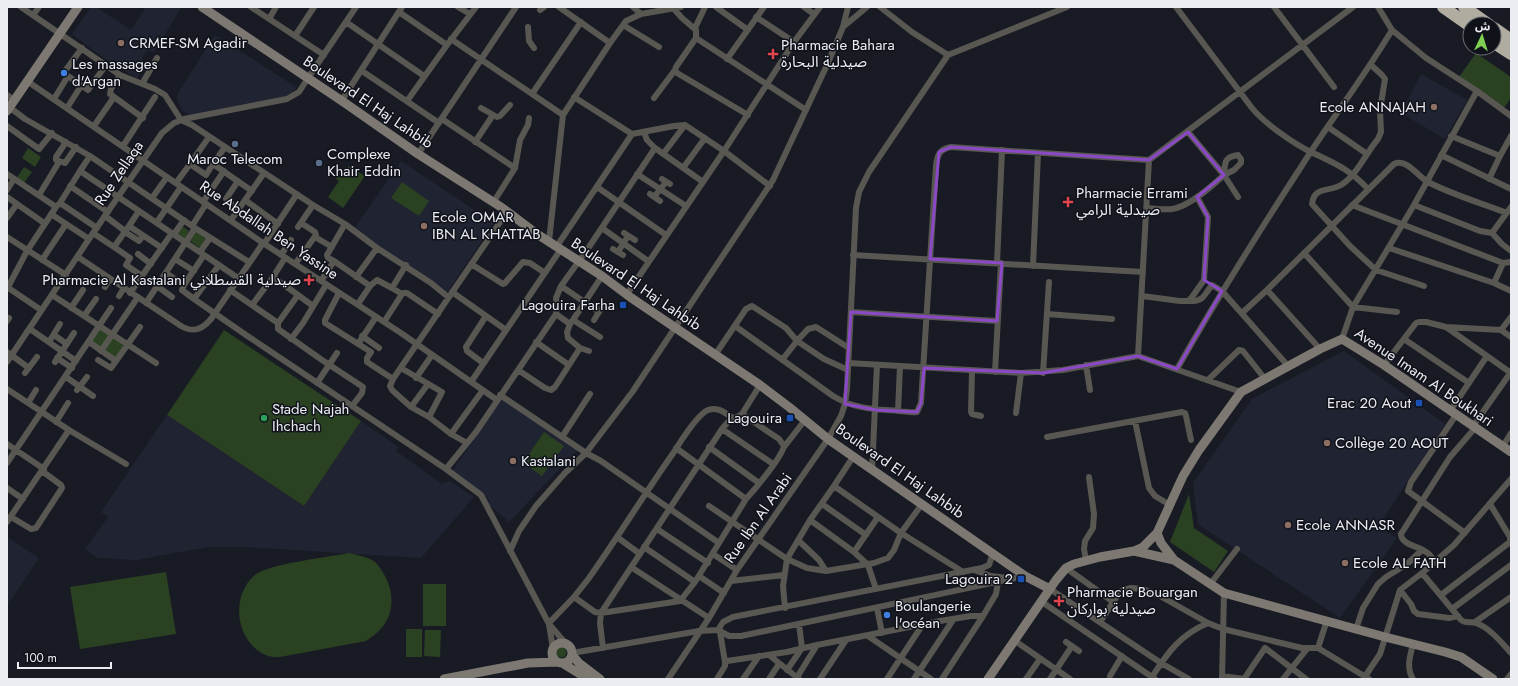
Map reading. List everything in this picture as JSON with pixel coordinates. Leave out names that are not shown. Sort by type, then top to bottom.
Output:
[{"type":"highway","points":[[1443,7],[1462,20]]},
{"type":"highway","points":[[1464,7],[1477,16]]},
{"type":"highway","points":[[1502,34],[1511,40]]},
{"type":"highway","points":[[1502,48],[1511,54]]},
{"type":"street","points":[[21,7],[120,75],[155,89],[165,95],[180,120],[345,224],[377,248],[406,265],[506,330]]},
{"type":"street","points":[[33,15],[38,7]]},
{"type":"street","points":[[78,7],[27,81],[9,103],[25,119],[76,147],[193,227],[249,262]]},
{"type":"street","name":"Boulevard El Haj Lahbib","points":[[202,7],[342,100],[418,154],[602,276],[760,385],[853,457],[1025,576],[1050,589]]},
{"type":"street","points":[[251,7],[324,55]]},
{"type":"street","points":[[269,19],[276,7]]},
{"type":"street","points":[[295,36],[314,7]]},
{"type":"street","name":"Rue Zellaqa","points":[[7,362],[9,354],[30,329],[41,310],[162,133],[180,120],[287,99],[299,92],[356,7]]},
{"type":"street","points":[[458,7],[470,14]]},
{"type":"street","points":[[407,101],[451,39],[476,7]]},
{"type":"street","points":[[418,154],[516,7]]},
{"type":"street","points":[[559,7],[610,43]]},
{"type":"street","points":[[633,7],[641,14]]},
{"type":"street","points":[[556,246],[563,115],[610,43],[630,18],[641,14],[681,7]]},
{"type":"street","points":[[654,98],[696,38],[695,28],[705,7]]},
{"type":"street","points":[[716,7],[748,30]]},
{"type":"street","points":[[727,59],[764,7]]},
{"type":"street","points":[[804,7],[814,14]]},
{"type":"street","points":[[627,294],[748,115],[794,42],[820,7]]},
{"type":"street","points":[[510,551],[519,531],[536,506],[564,474],[586,453],[633,391],[770,186],[791,145],[827,65],[843,27],[848,7]]},
{"type":"street","points":[[843,27],[867,7]]},
{"type":"street","points":[[880,7],[918,36],[948,55],[1060,8],[1067,7]]},
{"type":"street","points":[[1176,7],[1240,92],[1262,118],[1310,152],[1334,162],[1353,175],[1368,189]]},
{"type":"street","points":[[1274,7],[1334,87]]},
{"type":"street","points":[[734,326],[845,404],[859,408],[876,410],[915,412],[920,408],[924,368],[936,166],[939,152],[951,147],[1149,160],[1353,7]]},
{"type":"street","points":[[1378,7],[1392,30],[1426,58],[1477,91],[1511,116]]},
{"type":"street","points":[[673,8],[682,18],[695,28]]},
{"type":"street","points":[[342,100],[400,10],[447,45]]},
{"type":"street","points":[[756,17],[794,42]]},
{"type":"street","points":[[346,22],[424,76]]},
{"type":"street","points":[[532,94],[581,22]]},
{"type":"street","points":[[623,25],[659,47]]},
{"type":"street","points":[[528,27],[529,41],[534,48]]},
{"type":"street","points":[[1177,369],[1222,291],[1310,152],[1371,65],[1392,30]]},
{"type":"street","points":[[696,38],[806,110]]},
{"type":"street","points":[[451,39],[563,115]]},
{"type":"street","points":[[82,48],[65,71],[65,74],[81,86],[89,90],[106,65]]},
{"type":"street","name":"Rue Ibn Al Arabi","points":[[668,679],[738,570],[828,439],[842,416],[845,404],[848,370],[857,199],[862,184],[880,155],[948,55]]},
{"type":"street","points":[[142,84],[158,58]]},
{"type":"street","points":[[1371,65],[1383,76],[1385,82],[1380,110],[1381,132],[1378,139],[1353,175],[1336,188],[1324,189],[1318,193],[1312,200],[1312,204],[1331,226],[1376,270],[1424,286]]},
{"type":"street","points":[[675,70],[677,73],[748,115]]},
{"type":"street","points":[[362,71],[407,101],[515,168]]},
{"type":"street","points":[[120,75],[110,90],[110,94],[143,118]]},
{"type":"street","points":[[54,99],[68,76]]},
{"type":"street","name":"Rue Abdallah Ben Yassine","points":[[27,81],[264,244],[326,285],[358,304],[483,390],[601,461],[719,543]]},
{"type":"street","points":[[67,108],[81,86]]},
{"type":"street","points":[[988,679],[1066,568],[1086,560],[1134,551],[1143,547],[1157,533],[1183,476],[1199,450],[1240,392],[1320,349],[1342,339],[1353,307],[1414,205],[1477,91]]},
{"type":"street","points":[[94,126],[114,97]]},
{"type":"street","points":[[123,146],[143,118],[155,97]]},
{"type":"street","points":[[574,97],[632,134],[685,125],[724,151],[770,186]]},
{"type":"street","points":[[481,108],[493,116],[499,117],[510,105]]},
{"type":"street","points":[[475,142],[493,116]]},
{"type":"street","points":[[493,203],[515,168],[520,140],[528,125],[529,118]]},
{"type":"street","points":[[663,154],[685,125]]},
{"type":"street","points":[[7,126],[39,149],[52,133]]},
{"type":"street","points":[[1328,127],[1367,154]]},
{"type":"street","points":[[644,132],[648,140],[655,148],[703,182]]},
{"type":"street","points":[[1188,132],[1224,174],[1238,197]]},
{"type":"street","points":[[471,382],[544,273],[556,246],[632,134]]},
{"type":"street","points":[[1452,136],[1500,156]]},
{"type":"street","points":[[1489,179],[1511,136]]},
{"type":"street","points":[[157,222],[190,164],[209,137]]},
{"type":"street","points":[[683,168],[705,138]]},
{"type":"street","points":[[66,142],[56,157],[56,160],[59,162],[64,164],[76,147]]},
{"type":"street","points":[[206,175],[225,147]]},
{"type":"street","points":[[446,470],[480,427],[498,398],[556,314],[556,298],[561,286],[580,261],[655,148]]},
{"type":"street","points":[[995,372],[1002,150]]},
{"type":"street","points":[[1033,266],[1038,153]]},
{"type":"street","points":[[1441,155],[1511,189]]},
{"type":"street","points":[[41,310],[7,288],[44,223],[58,205],[90,156]]},
{"type":"street","points":[[1138,356],[1149,160]]},
{"type":"street","points":[[39,195],[59,162]]},
{"type":"street","points":[[1242,313],[1394,164],[1400,162],[1405,164],[1426,181],[1507,213]]},
{"type":"street","points":[[190,164],[216,182]]},
{"type":"street","points":[[213,164],[252,191]]},
{"type":"street","points":[[80,171],[238,278]]},
{"type":"street","points":[[146,303],[186,242],[216,182],[224,171]]},
{"type":"street","points":[[231,220],[264,173]]},
{"type":"street","points":[[7,174],[39,195],[58,205],[95,231],[130,258],[126,265],[142,276]]},
{"type":"street","points":[[637,174],[686,206]]},
{"type":"street","points":[[1147,208],[1172,210],[1184,206],[1224,174]]},
{"type":"street","points":[[152,198],[167,177]]},
{"type":"street","points":[[7,190],[14,179]]},
{"type":"street","points":[[238,181],[226,199],[238,210]]},
{"type":"street","points":[[660,201],[652,196],[666,182]]},
{"type":"street","points":[[70,186],[139,241],[143,236],[162,248]]},
{"type":"street","points":[[597,187],[666,235]]},
{"type":"street","points":[[78,257],[95,273],[110,279],[181,326],[189,330],[196,330],[202,328],[214,314],[249,262],[278,224],[297,194]]},
{"type":"street","points":[[1188,301],[1204,280],[1208,216],[1197,197]]},
{"type":"street","points":[[7,198],[44,223]]},
{"type":"street","points":[[245,200],[278,224]]},
{"type":"street","points":[[7,218],[17,204]]},
{"type":"street","points":[[295,264],[315,237],[315,232],[300,225],[313,205]]},
{"type":"street","points":[[1352,205],[1503,263],[1511,262]]},
{"type":"street","points":[[1414,205],[1480,231],[1492,233],[1511,251]]},
{"type":"street","points":[[1492,233],[1511,207]]},
{"type":"street","points":[[114,247],[139,211]]},
{"type":"street","points":[[467,443],[411,407],[392,390],[390,384],[507,212]]},
{"type":"street","points":[[51,214],[89,239]]},
{"type":"street","points":[[130,293],[184,220]]},
{"type":"street","points":[[42,260],[66,224]]},
{"type":"street","points":[[345,224],[327,257],[370,286]]},
{"type":"street","points":[[602,228],[648,261]]},
{"type":"street","points":[[618,252],[623,244],[626,234],[635,240]]},
{"type":"street","points":[[7,237],[66,275]]},
{"type":"street","points":[[315,237],[332,247]]},
{"type":"street","points":[[210,238],[194,272],[182,290],[214,314],[479,492],[549,623],[579,663],[600,679]]},
{"type":"street","points":[[252,305],[272,277],[291,240]]},
{"type":"street","points":[[356,277],[377,248]]},
{"type":"street","points":[[1389,248],[1494,283],[1511,291]]},
{"type":"street","points":[[1304,253],[1353,307],[1397,312]]},
{"type":"street","points":[[138,254],[151,264]]},
{"type":"street","points":[[853,254],[1143,272]]},
{"type":"street","points":[[175,259],[194,272]]},
{"type":"street","points":[[321,281],[334,261]]},
{"type":"street","points":[[471,264],[499,283],[503,284],[523,262],[530,263],[544,273]]},
{"type":"street","points":[[1494,283],[1503,263]]},
{"type":"street","points":[[194,299],[219,265]]},
{"type":"street","points":[[392,288],[406,265]]},
{"type":"street","points":[[166,273],[184,285]]},
{"type":"street","points":[[589,351],[580,348],[568,338],[567,332],[571,322],[602,276]]},
{"type":"street","points":[[272,277],[313,306]]},
{"type":"street","points":[[105,288],[110,279]]},
{"type":"street","points":[[358,304],[375,280],[378,280],[402,294],[407,293],[438,314]]},
{"type":"street","points":[[1204,280],[1222,291],[1289,367]]},
{"type":"street","points":[[1044,373],[1049,282]]},
{"type":"street","points":[[291,339],[326,285]]},
{"type":"street","points":[[1142,296],[1180,301],[1199,301],[1212,285]]},
{"type":"street","points":[[157,286],[172,297]]},
{"type":"street","points":[[561,286],[584,303],[600,310],[594,320]]},
{"type":"street","points":[[119,296],[124,288]]},
{"type":"street","points":[[71,308],[83,290]]},
{"type":"street","points":[[230,290],[278,323]]},
{"type":"street","points":[[1267,290],[1320,349]]},
{"type":"street","points":[[340,293],[325,321],[371,352]]},
{"type":"street","points":[[384,322],[402,294]]},
{"type":"street","points":[[52,295],[156,363]]},
{"type":"street","points":[[298,295],[278,323],[278,329],[364,388],[352,406]]},
{"type":"street","points":[[138,297],[97,361],[111,368],[140,327]]},
{"type":"street","points":[[84,316],[96,299]]},
{"type":"street","points":[[716,355],[746,309],[752,306],[786,328],[797,341],[819,356],[848,370]]},
{"type":"street","points":[[7,463],[111,308]]},
{"type":"street","points":[[851,312],[997,321]]},
{"type":"street","points":[[556,314],[600,337]]},
{"type":"street","points":[[1047,314],[1112,319]]},
{"type":"street","points":[[483,363],[468,351],[466,347],[486,316]]},
{"type":"street","points":[[358,344],[376,317]]},
{"type":"street","points":[[1501,330],[1511,317]]},
{"type":"street","points":[[1384,366],[1419,322],[1426,322],[1446,327],[1501,330],[1511,337]]},
{"type":"street","points":[[49,342],[60,324]]},
{"type":"street","points":[[782,360],[808,329],[816,327],[849,348]]},
{"type":"street","points":[[1435,561],[1428,553],[1411,546],[1401,537],[1403,531],[1450,457],[1474,427],[1511,372],[1446,327]]},
{"type":"street","points":[[30,329],[76,361]]},
{"type":"street","points":[[72,368],[56,360],[74,333]]},
{"type":"street","points":[[54,335],[67,344]]},
{"type":"street","points":[[362,336],[377,346],[367,358],[367,362],[393,379]]},
{"type":"street","name":"Avenue Imam Al Boukhari","points":[[1342,339],[1511,452]]},
{"type":"street","points":[[1404,339],[1469,383]]},
{"type":"street","points":[[89,342],[116,361]]},
{"type":"street","points":[[536,342],[570,365]]},
{"type":"street","points":[[518,370],[545,388],[551,390],[570,365],[580,348]]},
{"type":"street","points":[[1208,380],[1240,350],[1265,379]]},
{"type":"street","points":[[317,383],[337,352]]},
{"type":"street","points":[[9,354],[27,371],[38,357]]},
{"type":"street","points":[[416,378],[432,355]]},
{"type":"street","points":[[848,363],[1021,374],[1044,373],[1138,356],[1240,392]]},
{"type":"street","points":[[1465,533],[1409,493],[1408,488],[1453,413],[1469,383],[1487,356]]},
{"type":"street","points":[[872,470],[877,365]]},
{"type":"street","points":[[1086,365],[1090,390]]},
{"type":"street","points":[[898,411],[900,366]]},
{"type":"street","points":[[401,368],[442,393],[428,417]]},
{"type":"street","points":[[972,371],[971,412],[972,414],[981,416]]},
{"type":"street","points":[[1016,413],[1021,374]]},
{"type":"street","points":[[66,377],[78,388],[93,396]]},
{"type":"street","points":[[78,388],[87,377]]},
{"type":"street","points":[[411,407],[428,384]]},
{"type":"street","points":[[603,648],[600,623],[601,613],[709,447],[722,429],[733,418],[742,414],[760,385]]},
{"type":"street","points":[[7,389],[56,422],[126,464]]},
{"type":"street","points":[[28,403],[36,390]]},
{"type":"street","points":[[451,434],[483,390]]},
{"type":"street","points":[[562,437],[590,394]]},
{"type":"street","points":[[56,422],[68,404]]},
{"type":"street","points":[[549,623],[574,597],[589,578],[645,493],[692,426],[707,410],[714,409],[721,411],[733,418]]},
{"type":"street","points":[[1047,437],[1182,412],[1185,413],[1192,440]]},
{"type":"street","points":[[742,414],[779,439],[784,448]]},
{"type":"street","points":[[574,597],[595,612],[601,613],[680,601],[708,562],[746,499],[805,420]]},
{"type":"street","points":[[1135,421],[1148,488],[1155,496],[1170,505]]},
{"type":"street","points":[[722,429],[773,464]]},
{"type":"street","points":[[7,444],[43,470],[61,485],[62,488],[36,528],[31,529],[9,519],[23,500],[43,470],[69,430]]},
{"type":"street","points":[[1503,446],[1511,433]]},
{"type":"street","points":[[709,447],[759,483]]},
{"type":"street","points":[[676,448],[746,499]]},
{"type":"street","points":[[785,608],[783,586],[786,559],[810,520],[853,457]]},
{"type":"street","points":[[1086,560],[1084,545],[1093,528],[1094,514],[1089,477]]},
{"type":"street","points":[[1100,622],[1112,601],[1119,593],[1123,590],[1131,588],[1143,589],[1160,596],[1208,623],[1223,629],[1307,649],[1318,648],[1366,678],[1380,654],[1400,590],[1422,573],[1465,533],[1511,479]]},
{"type":"street","points":[[834,486],[901,533],[963,572]]},
{"type":"street","points":[[7,488],[23,500]]},
{"type":"street","points":[[822,504],[866,535]]},
{"type":"street","points":[[709,506],[733,521],[786,559],[807,568],[826,571],[868,565],[888,558],[894,550],[901,533],[922,504]]},
{"type":"street","points":[[1441,595],[1509,544],[1510,537],[1490,504]]},
{"type":"street","points":[[854,552],[878,517]]},
{"type":"street","points":[[810,520],[854,552],[868,565],[876,590]]},
{"type":"street","points":[[656,529],[708,562]]},
{"type":"street","points":[[1157,533],[1161,542],[1174,560]]},
{"type":"street","points":[[617,537],[640,554]]},
{"type":"street","points":[[798,540],[813,553],[826,571]]},
{"type":"street","points":[[644,547],[697,579],[724,593]]},
{"type":"street","points":[[1211,583],[1237,549]]},
{"type":"street","points":[[1356,629],[1363,608],[1378,584],[1411,561],[1422,550]]},
{"type":"street","points":[[1134,551],[1174,560],[1224,593],[1461,657],[1493,679]]},
{"type":"street","points":[[717,679],[725,666],[719,631],[723,622],[729,618],[974,570],[989,565],[993,553]]},
{"type":"street","points":[[713,554],[738,570]]},
{"type":"street","points":[[1452,609],[1511,565]]},
{"type":"street","points":[[631,567],[680,601],[696,609],[708,618]]},
{"type":"street","points":[[1066,568],[1112,601]]},
{"type":"street","points":[[974,570],[990,576],[1011,579]]},
{"type":"street","points":[[1422,573],[1464,622],[1475,622],[1485,628],[1493,634],[1511,653]]},
{"type":"street","points":[[731,582],[784,575]]},
{"type":"street","points":[[528,663],[553,650],[558,644],[570,651],[603,648],[699,631],[719,631],[729,636],[741,636],[1025,576]]},
{"type":"street","points":[[942,679],[996,594],[998,582]]},
{"type":"street","points":[[1050,589],[1161,663],[1189,679]]},
{"type":"street","points":[[1400,590],[1418,614],[1449,618],[1458,616]]},
{"type":"street","points":[[1224,593],[1222,678],[1244,679],[1265,648]]},
{"type":"street","points":[[1475,622],[1511,596]]},
{"type":"street","points":[[1042,602],[1153,678],[1161,663],[1178,642],[1192,631],[1208,623]]},
{"type":"street","points":[[877,608],[882,633]]},
{"type":"street","points":[[725,662],[868,636],[923,624],[983,616]]},
{"type":"street","points":[[914,679],[953,620]]},
{"type":"street","points":[[1318,648],[1326,620]]},
{"type":"street","points":[[549,623],[553,658],[588,679]]},
{"type":"street","points":[[787,670],[802,648],[799,624]]},
{"type":"street","points":[[887,679],[923,624]]},
{"type":"street","points":[[868,636],[930,679]]},
{"type":"street","points":[[1261,639],[1265,648],[1306,679]]},
{"type":"street","points":[[820,679],[846,640]]},
{"type":"street","points":[[1015,641],[1070,679]]},
{"type":"street","points":[[1066,642],[1079,651]]},
{"type":"street","points":[[1413,644],[1409,662],[1409,672],[1413,679]]},
{"type":"street","points":[[769,655],[797,678],[816,645]]},
{"type":"street","points":[[1050,679],[1072,646]]},
{"type":"street","points":[[1283,679],[1307,649]]},
{"type":"street","points":[[444,679],[528,663],[569,661],[570,651]]},
{"type":"street","points":[[743,679],[759,656]]},
{"type":"street","points":[[1110,676],[1122,656]]},
{"type":"street","points":[[1026,679],[1040,659]]},
{"type":"street","points":[[769,679],[779,664]]},
{"type":"street","points":[[1507,679],[1511,674]]},
{"type":"highlighted area","points":[[1188,132],[1224,175],[1197,197],[1208,217],[1204,280],[1222,291],[1177,369],[1138,356],[1043,373],[924,368],[921,403],[917,412],[876,410],[845,404],[851,312],[997,321],[1002,263],[930,259],[939,152],[951,147],[1149,160]]},
{"type":"shaded area","name":"CRMEF-SM Agadir","points":[[91,7],[96,7],[131,30],[146,7],[181,8],[154,52],[147,51],[142,58],[146,65],[137,78],[108,61],[72,34]]},
{"type":"shaded area","points":[[215,35],[296,87],[294,93],[278,99],[190,115],[183,111],[177,100],[178,93]]},
{"type":"shaded area","name":"Ecole ANNAJAH","points":[[1421,74],[1467,100],[1445,139],[1401,113]]},
{"type":"shaded area","name":"Ecole OMAR IBN AL KHATTAB","points":[[401,161],[494,223],[446,294],[354,229]]},
{"type":"shaded area","name":"Collège 20 AOUT","points":[[1344,351],[1445,424],[1378,527],[1397,538],[1340,618],[1198,524],[1193,483],[1252,399]]},
{"type":"shaded area","name":"Kastalani","points":[[502,398],[578,450],[509,522],[487,503],[490,500],[452,472]]},
{"type":"shaded area","points":[[167,415],[304,506],[361,421],[399,447],[396,451],[442,484],[450,481],[474,497],[421,558],[247,547],[208,547],[136,560],[98,558],[85,549],[108,517],[101,512]]},
{"type":"shaded area","points":[[7,537],[39,558],[7,606]]},
{"type":"green space","points":[[1474,56],[1480,56],[1511,77],[1511,98],[1504,108],[1459,77]]},
{"type":"green space","points":[[28,148],[41,157],[35,167],[22,158]]},
{"type":"green space","points":[[349,166],[365,176],[343,208],[328,197],[339,181],[335,178],[341,169],[345,171]]},
{"type":"green space","points":[[24,167],[32,172],[23,184],[16,179]]},
{"type":"green space","points":[[402,182],[429,201],[419,216],[391,198]]},
{"type":"green space","points":[[182,226],[189,231],[184,240],[176,235]]},
{"type":"green space","points":[[196,231],[207,238],[200,248],[189,240]]},
{"type":"green space","points":[[99,328],[110,335],[101,348],[91,341]]},
{"type":"green space","name":"Stade Najah Ihchach","points":[[224,330],[361,421],[304,506],[167,415]]},
{"type":"green space","points":[[113,337],[124,344],[115,358],[104,351]]},
{"type":"green space","points":[[544,432],[564,446],[542,476],[523,463]]},
{"type":"green space","points":[[1189,494],[1194,528],[1228,551],[1214,572],[1170,542]]},
{"type":"green space","points":[[349,553],[366,557],[375,562],[386,578],[390,588],[391,606],[390,614],[381,629],[366,641],[280,657],[268,656],[257,650],[243,631],[239,607],[247,584],[255,575],[272,567]]},
{"type":"green space","points":[[166,572],[176,634],[80,649],[70,587]]},
{"type":"green space","points":[[423,584],[446,584],[446,626],[423,626]]},
{"type":"green space","points":[[406,629],[422,629],[422,657],[406,657]]},
{"type":"green space","points":[[425,630],[441,630],[440,657],[424,656]]},
{"type":"green space","points":[[561,646],[565,648],[567,652],[565,656],[561,658],[557,656],[555,652],[557,648]]},
{"type":"place","name":"CRMEF-SM Agadir","points":[[121,43]]},
{"type":"place","name":"Pharmacie Bahara صيدلية البحارة","points":[[773,54]]},
{"type":"place","name":"Les massages d'Argan","points":[[64,73]]},
{"type":"place","name":"Ecole ANNAJAH","points":[[1434,107]]},
{"type":"place","name":"Maroc Telecom","points":[[235,144]]},
{"type":"place","name":"Complexe Khair Eddin","points":[[319,163]]},
{"type":"place","name":"Pharmacie Errami صيدلية الرامي","points":[[1068,202]]},
{"type":"place","name":"Ecole OMAR IBN AL KHATTAB","points":[[424,226]]},
{"type":"place","name":"Pharmacie Al Kastalani صيدلية القسطلاني","points":[[309,280]]},
{"type":"place","name":"Lagouira Farha","points":[[623,305]]},
{"type":"place","name":"Erac 20 Aout","points":[[1419,403]]},
{"type":"place","name":"Stade Najah Ihchach","points":[[264,418]]},
{"type":"place","name":"Lagouira","points":[[790,418]]},
{"type":"place","name":"Collège 20 AOUT","points":[[1327,443]]},
{"type":"place","name":"Kastalani","points":[[513,461]]},
{"type":"place","name":"Ecole ANNASR","points":[[1288,525]]},
{"type":"place","name":"Ecole AL FATH","points":[[1345,563]]},
{"type":"place","name":"Lagouira 2","points":[[1021,579]]},
{"type":"place","name":"Pharmacie Bouargan صيدلية بواركان","points":[[1059,601]]},
{"type":"place","name":"Boulangerie l'océan","points":[[887,615]]}]
